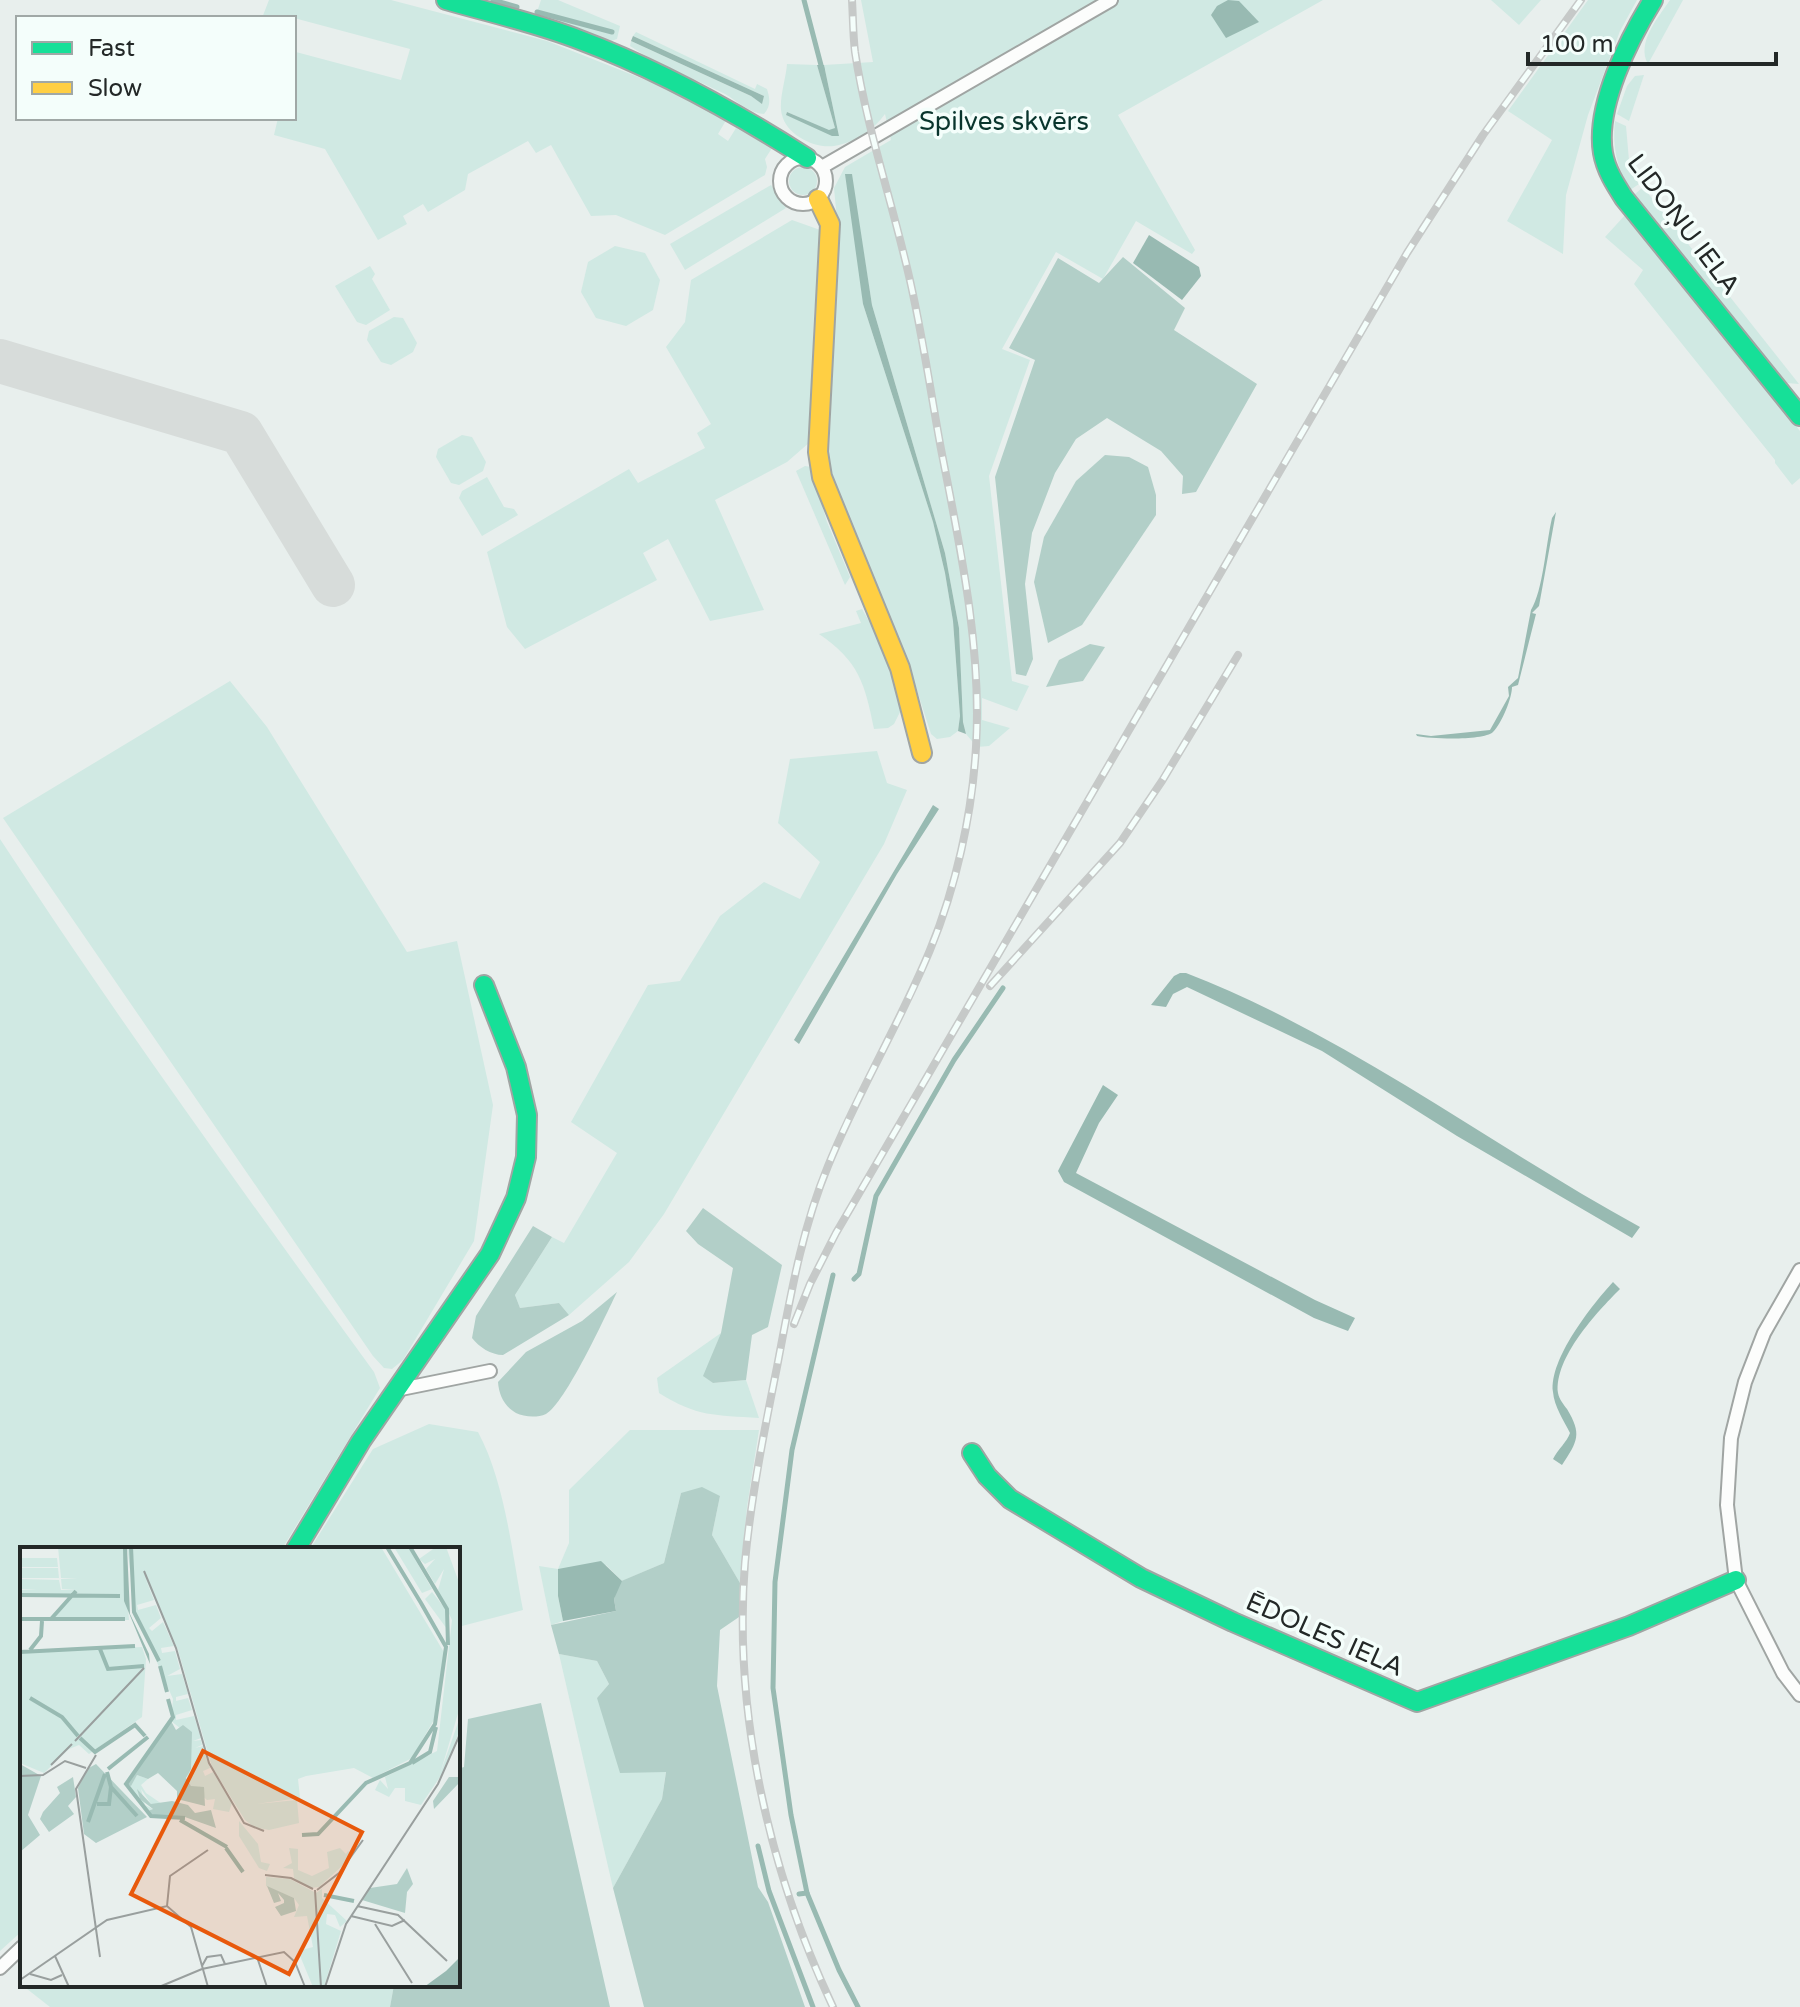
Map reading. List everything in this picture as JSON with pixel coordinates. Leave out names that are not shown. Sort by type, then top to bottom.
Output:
[{"type":"street","points":[[446,0],[578,39],[664,75],[738,114],[814,163],[827,183],[818,199],[808,204],[787,198],[781,188],[781,177],[787,164],[800,158],[814,163],[1111,0]]},
{"type":"street","name":"LIDOŅU IELA","points":[[1653,0],[1626,51],[1604,108],[1601,125],[1606,170],[1624,198],[1798,407]]},
{"type":"street","points":[[818,199],[830,224],[818,452],[822,477],[900,668],[922,753]]},
{"type":"street","points":[[297,1547],[361,1441],[497,1242],[523,1175],[528,1139],[524,1097],[484,985]]},
{"type":"street","points":[[1800,1270],[1764,1333],[1745,1382],[1731,1438],[1727,1505],[1736,1580],[1783,1673],[1800,1695]]},
{"type":"street","points":[[396,1390],[490,1371]]},
{"type":"street","name":"ĒDOLES IELA","points":[[972,1453],[987,1476],[1010,1499],[1141,1578],[1233,1622],[1417,1702],[1629,1626],[1736,1580]]},
{"type":"street","points":[[0,1968],[20,1949]]},
{"type":"green space","points":[[269,0],[391,0],[547,41],[676,92],[728,117],[718,134],[728,141],[736,128],[772,148],[765,159],[765,175],[665,235],[616,215],[591,216],[551,145],[536,153],[528,141],[468,174],[465,190],[428,212],[423,204],[403,216],[407,224],[378,240],[325,149],[274,135],[278,120],[296,120],[296,52],[401,80],[410,49],[296,19],[296,16],[263,16]]},
{"type":"green space","points":[[541,0],[558,0],[620,26],[617,39],[611,41],[544,20],[537,12]]},
{"type":"green space","name":"Spilves skvērs","points":[[861,0],[1323,0],[1118,115],[1195,250],[1192,254],[1136,221],[1103,279],[1056,252],[1002,349],[1030,360],[989,476],[1012,681],[1029,686],[1017,711],[982,698],[982,720],[1010,728],[989,746],[977,747],[966,734],[963,722],[959,628],[945,553],[872,305],[851,174],[863,304],[933,522],[945,573],[953,621],[960,716],[958,731],[950,737],[937,739],[931,734],[913,678],[831,478],[829,454],[838,230],[834,188],[845,167],[891,140],[885,114],[871,129],[852,140],[831,146],[813,144],[785,123],[781,103],[787,64],[817,65],[835,128],[830,131],[787,112],[786,115],[839,136],[824,65],[873,62]]},
{"type":"green space","points":[[1491,0],[1541,0],[1519,25]]},
{"type":"green space","points":[[1588,0],[1637,0],[1620,31],[1588,115],[1566,195],[1563,254],[1507,221],[1552,140],[1508,111]]},
{"type":"green space","points":[[1670,0],[1683,0],[1648,64],[1645,56],[1647,39]]},
{"type":"green space","points":[[636,32],[755,89],[757,84],[767,89],[769,102],[766,111],[764,114],[753,111],[641,53],[630,46],[631,41],[761,103],[764,96],[633,36]]},
{"type":"green space","points":[[1644,75],[1629,121],[1617,114],[1627,86],[1635,76]]},
{"type":"green space","points":[[1615,121],[1626,126],[1630,172],[1639,184],[1630,190],[1616,157]]},
{"type":"green space","points":[[803,167],[813,171],[817,181],[813,191],[803,195],[793,191],[789,181],[793,171]]},
{"type":"green space","points":[[771,185],[786,208],[685,270],[670,244]]},
{"type":"green space","points":[[1643,187],[1799,384],[1787,383],[1777,374],[1634,195]]},
{"type":"green space","points":[[1626,214],[1800,431],[1800,478],[1792,485],[1634,284],[1643,270],[1605,237]]},
{"type":"green space","points":[[792,220],[823,231],[814,314],[810,442],[787,462],[715,500],[764,610],[710,621],[668,539],[643,553],[657,580],[525,649],[507,627],[487,552],[629,469],[638,483],[705,448],[697,433],[711,424],[666,347],[685,322],[691,280]]},
{"type":"green space","points":[[615,246],[645,253],[660,280],[653,310],[626,326],[596,318],[581,292],[588,262]]},
{"type":"green space","points":[[370,266],[375,274],[372,279],[390,310],[366,325],[357,322],[335,286]]},
{"type":"green space","points":[[394,317],[403,318],[417,343],[413,352],[391,365],[381,362],[367,340],[369,331]]},
{"type":"green space","points":[[462,435],[472,437],[486,462],[483,471],[459,485],[451,483],[436,457],[438,449]]},
{"type":"green space","points":[[805,466],[811,467],[827,522],[850,577],[845,585],[796,471]]},
{"type":"green space","points":[[487,477],[504,507],[514,509],[518,515],[482,536],[459,498],[462,491]]},
{"type":"green space","points":[[862,609],[873,628],[901,699],[901,710],[894,724],[888,728],[874,729],[863,686],[852,664],[819,634],[861,623],[856,611]]},
{"type":"green space","points":[[230,681],[267,727],[407,952],[457,941],[493,1105],[474,1241],[403,1360],[392,1369],[384,1368],[373,1356],[3,818]]},
{"type":"green space","points":[[877,751],[887,783],[907,790],[884,844],[664,1214],[629,1262],[569,1315],[559,1303],[520,1308],[515,1295],[552,1237],[564,1243],[617,1153],[571,1122],[648,985],[680,981],[720,916],[764,882],[800,899],[820,862],[778,823],[790,759]]},
{"type":"green space","points":[[0,839],[137,1041],[374,1372],[380,1388],[283,1547],[20,1547],[20,1933],[0,1951]]},
{"type":"green space","points":[[721,1333],[704,1376],[713,1383],[746,1380],[759,1418],[696,1411],[659,1393],[657,1378]]},
{"type":"green space","points":[[429,1424],[478,1432],[501,1495],[523,1610],[460,1626],[460,1547],[311,1547],[373,1449]]},
{"type":"green space","points":[[630,1430],[759,1430],[747,1507],[740,1583],[712,1535],[720,1496],[681,1493],[664,1563],[622,1581],[606,1565],[558,1596],[563,1621],[551,1625],[539,1566],[558,1569],[569,1543],[569,1490]]},
{"type":"green space","points":[[559,1654],[597,1661],[609,1684],[597,1698],[666,1771],[662,1799],[613,1888]]},
{"type":"green space","points":[[25,1987],[394,1987],[390,2007],[50,2007]]},
{"type":"shaded area","points":[[1228,0],[1239,1],[1259,22],[1226,38],[1211,15],[1217,6]]},
{"type":"shaded area","points":[[633,36],[764,96],[762,104],[751,96],[631,41]]},
{"type":"shaded area","points":[[817,65],[824,65],[839,136],[832,136],[786,115],[787,112],[829,130],[835,128]]},
{"type":"shaded area","points":[[845,174],[852,174],[872,305],[945,553],[959,628],[966,734],[958,731],[960,716],[953,621],[945,573],[933,522],[863,304]]},
{"type":"shaded area","points":[[1149,235],[1199,267],[1201,276],[1182,300],[1133,263]]},
{"type":"shaded area","points":[[1123,257],[1185,308],[1174,330],[1257,384],[1196,492],[1182,494],[1183,476],[1161,451],[1107,418],[1076,439],[1055,473],[1032,533],[1025,584],[1033,659],[1026,676],[1016,674],[995,477],[1035,360],[1009,348],[1058,258],[1099,283]]},
{"type":"shaded area","points":[[1105,455],[1129,457],[1148,467],[1156,495],[1156,515],[1082,625],[1048,643],[1034,582],[1044,537],[1076,481]]},
{"type":"shaded area","points":[[1556,512],[1539,606],[1532,613],[1536,614],[1518,685],[1512,687],[1508,704],[1500,723],[1493,732],[1479,737],[1417,736],[1490,730],[1509,696],[1508,687],[1518,678],[1552,518]]},
{"type":"shaded area","points":[[1090,644],[1105,647],[1083,681],[1046,687],[1059,660]]},
{"type":"shaded area","points":[[933,805],[939,809],[897,874],[799,1044],[794,1040]]},
{"type":"shaded area","points":[[1180,973],[1246,999],[1361,1059],[1640,1227],[1632,1238],[1457,1136],[1322,1051],[1187,987],[1173,994],[1166,1007],[1151,1005],[1174,976]]},
{"type":"shaded area","points":[[1103,1085],[1118,1095],[1099,1123],[1076,1173],[1315,1300],[1355,1318],[1348,1331],[1314,1318],[1064,1182],[1058,1171]]},
{"type":"shaded area","points":[[703,1208],[782,1265],[768,1327],[752,1335],[746,1380],[713,1383],[703,1376],[721,1333],[733,1268],[698,1244],[686,1231]]},
{"type":"shaded area","points":[[533,1226],[552,1237],[515,1295],[520,1308],[559,1303],[569,1315],[503,1355],[494,1354],[472,1338],[476,1316]]},
{"type":"shaded area","points":[[1613,1282],[1620,1289],[1579,1336],[1559,1379],[1559,1395],[1576,1431],[1575,1443],[1562,1465],[1553,1459],[1570,1433],[1553,1392],[1558,1364],[1574,1333]]},
{"type":"shaded area","points":[[617,1292],[584,1358],[554,1407],[546,1414],[527,1416],[508,1407],[501,1396],[498,1382],[526,1352],[582,1321]]},
{"type":"shaded area","points":[[702,1487],[720,1496],[712,1535],[740,1583],[739,1617],[720,1630],[717,1686],[758,1887],[768,1902],[805,2007],[644,2007],[613,1888],[662,1799],[666,1772],[620,1773],[597,1698],[609,1684],[597,1661],[559,1654],[551,1625],[616,1611],[614,1599],[619,1582],[664,1563],[681,1493]]},
{"type":"shaded area","points":[[601,1561],[622,1581],[614,1599],[616,1611],[563,1621],[558,1596],[558,1569]]},
{"type":"shaded area","points":[[541,1703],[610,2007],[390,2007],[394,1987],[460,1987],[460,1768],[464,1767],[468,1719]]},
{"type":"waterway","points":[[493,0],[517,7]]},
{"type":"waterway","points":[[804,0],[822,69]]},
{"type":"waterway","points":[[537,12],[612,32]]},
{"type":"waterway","points":[[854,1279],[859,1274],[876,1196],[954,1060],[1003,988]]},
{"type":"waterway","points":[[807,1893],[791,1815],[773,1688],[775,1582],[792,1450],[833,1275]]},
{"type":"waterway","points":[[758,1846],[769,1891],[813,2007]]},
{"type":"waterway","points":[[799,1894],[807,1893],[858,2007]]},
{"type":"taxiway","points":[[0,361],[241,433],[333,585]]},
{"type":"railway","points":[[833,2007],[791,1901],[760,1790],[745,1676],[745,1562],[754,1489],[803,1240],[828,1166],[918,977],[948,901],[971,799],[977,710],[973,635],[962,560],[915,305],[860,81],[854,46],[852,0]]},
{"type":"railway","points":[[794,1324],[836,1233],[1407,253],[1483,135],[1581,0]]},
{"type":"railway","points":[[990,986],[1120,843],[1162,781],[1238,655]]},
{"type":"traffic: fast","points":[[446,0],[547,28],[639,65],[725,108],[807,158]]},
{"type":"traffic: fast","points":[[1653,0],[1625,53],[1609,94],[1602,135],[1606,165],[1624,198],[1800,416]]},
{"type":"traffic: fast","points":[[297,1547],[361,1441],[490,1254],[516,1198],[526,1157],[527,1115],[516,1067],[484,985]]},
{"type":"traffic: fast","points":[[972,1453],[987,1476],[1010,1499],[1141,1578],[1233,1622],[1417,1702],[1629,1626],[1736,1580]]},
{"type":"traffic: slow","points":[[818,199],[830,224],[818,452],[822,477],[900,668],[922,753]]}]
